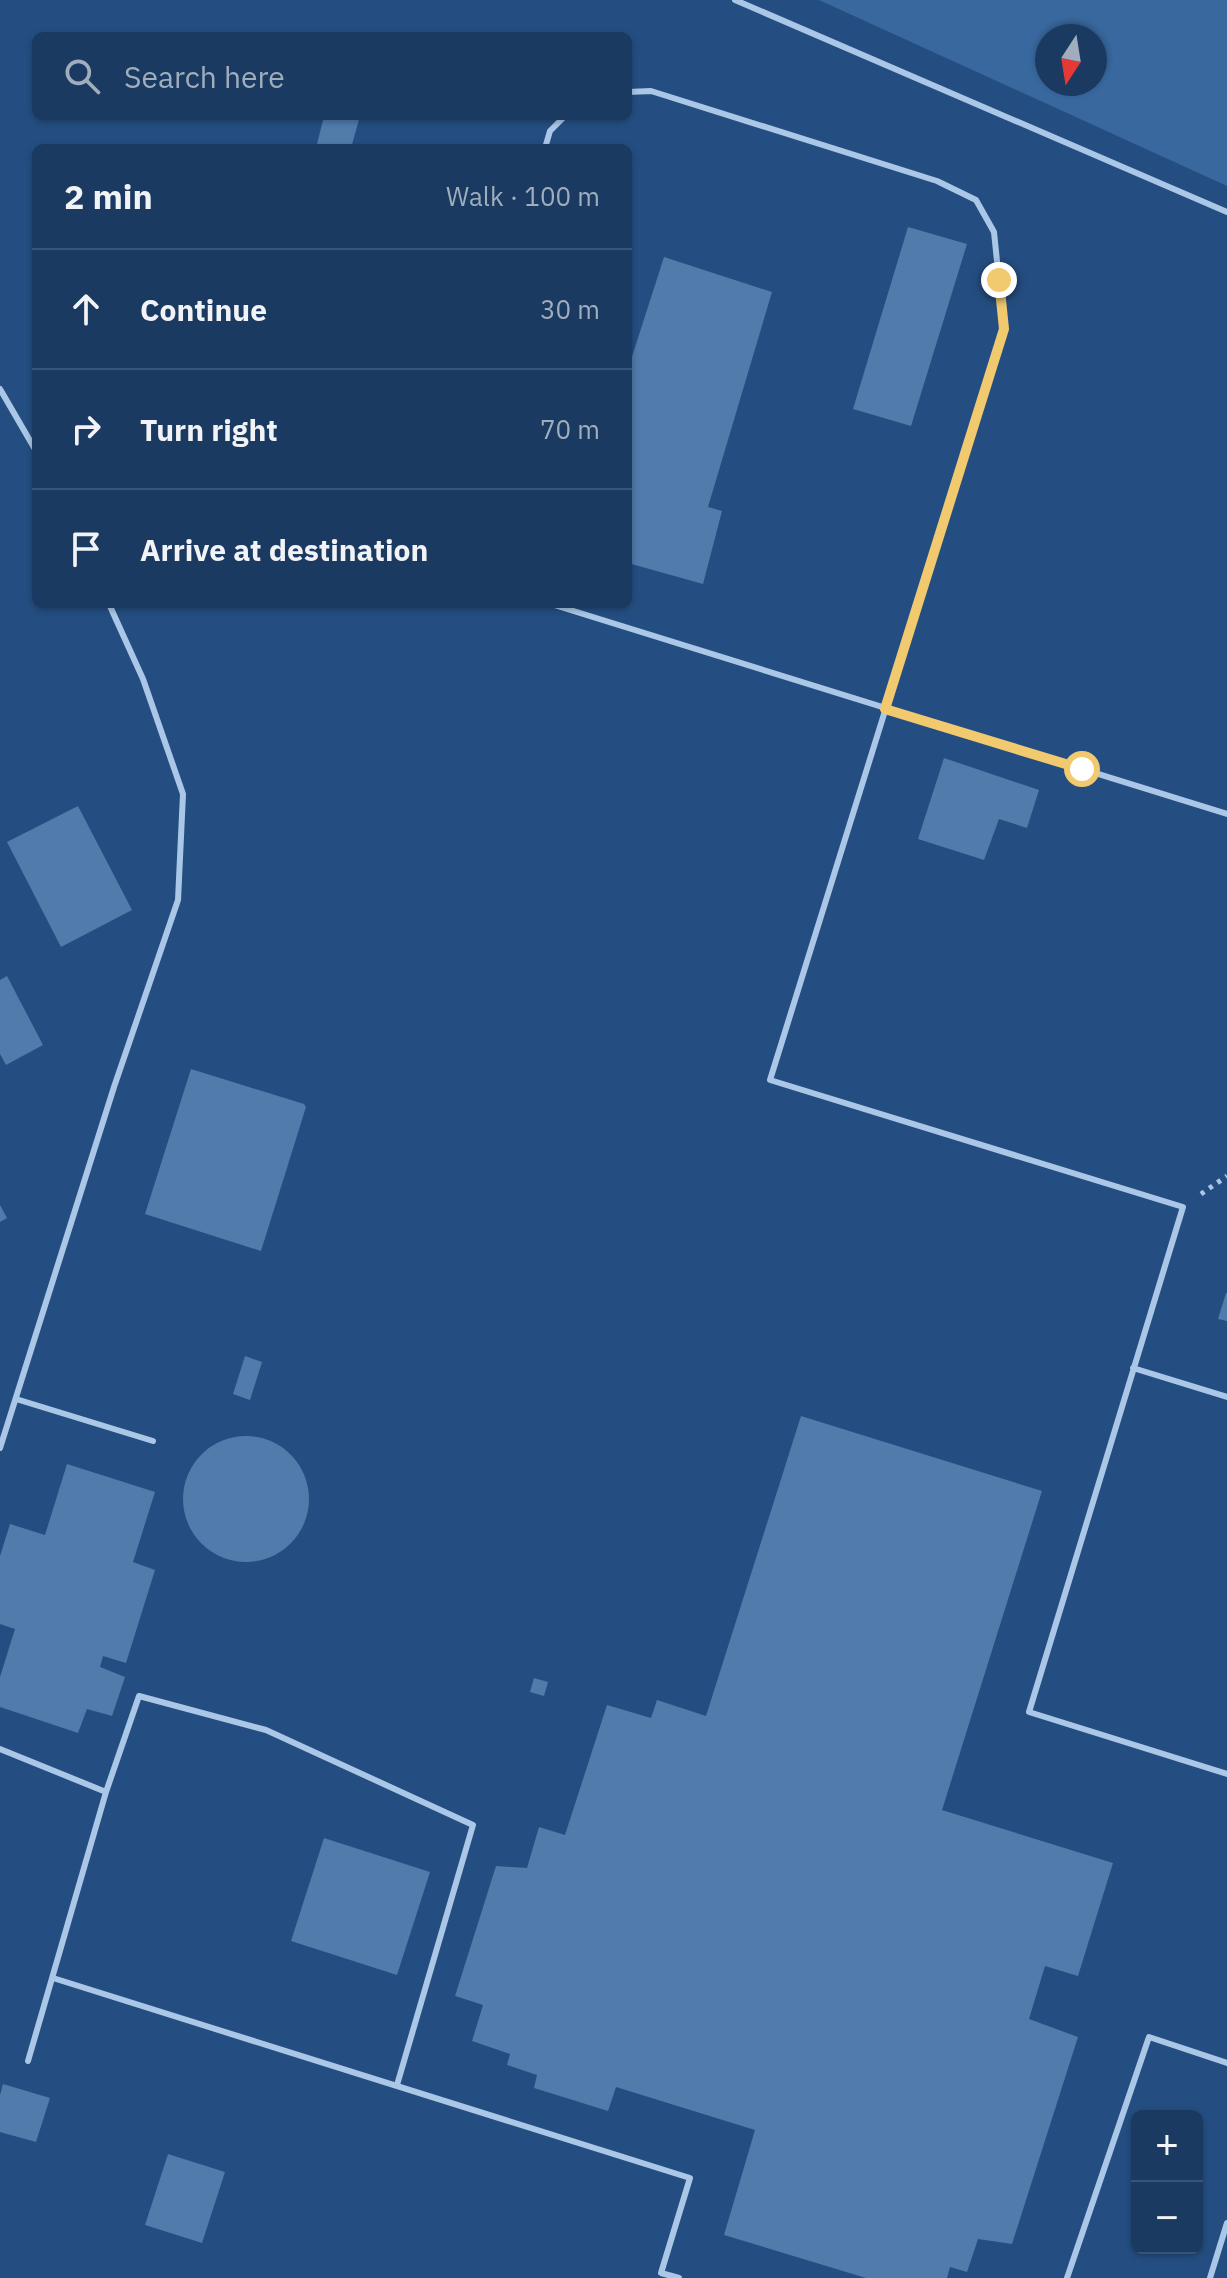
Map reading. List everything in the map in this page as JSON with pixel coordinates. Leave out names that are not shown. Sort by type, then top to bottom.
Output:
[{"type":"lane","points":[[735,0],[1227,212]]},
{"type":"lane","points":[[632,92],[651,91],[937,181],[976,200],[994,232],[1004,329],[770,1080],[1183,1207],[1029,1712],[1227,1774]]},
{"type":"lane","points":[[546,144],[550,131],[561,120]]},
{"type":"lane","points":[[0,389],[32,444]]},
{"type":"lane","points":[[0,1448],[114,1087],[178,900],[183,794],[143,679],[111,608]]},
{"type":"lane","points":[[564,608],[1227,814]]},
{"type":"lane","points":[[1133,1368],[1227,1397]]},
{"type":"lane","points":[[16,1399],[153,1441]]},
{"type":"lane","points":[[28,2061],[106,1792],[139,1696],[266,1730],[473,1825],[397,2085]]},
{"type":"lane","points":[[0,1749],[106,1792]]},
{"type":"lane","points":[[53,1978],[690,2178],[661,2273],[679,2278]]},
{"type":"lane","points":[[1067,2278],[1149,2037],[1227,2063]]},
{"type":"lane","points":[[1210,2278],[1227,2223]]},
{"type":"path","points":[[1183,1207],[1227,1176]]},
{"type":"shaded area","points":[[819,0],[1227,0],[1227,186]]},
{"type":"building","points":[[323,120],[359,120],[352,144],[317,144]]},
{"type":"building","points":[[908,227],[967,244],[911,426],[853,409]]},
{"type":"building","points":[[664,257],[772,292],[708,507],[722,511],[703,584],[632,564],[632,357]]},
{"type":"building","points":[[944,758],[1039,790],[1027,828],[999,819],[984,860],[918,839]]},
{"type":"building","points":[[78,806],[132,910],[61,947],[7,842]]},
{"type":"building","points":[[7,976],[43,1045],[6,1065],[0,1054],[0,980]]},
{"type":"building","points":[[191,1069],[306,1107],[261,1251],[145,1214]]},
{"type":"building","points":[[0,1205],[7,1218],[0,1222]]},
{"type":"building","points":[[1227,1293],[1227,1321],[1218,1319]]},
{"type":"building","points":[[245,1356],[262,1362],[250,1400],[233,1394]]},
{"type":"building","points":[[801,1416],[1042,1491],[942,1810],[1113,1863],[1078,1976],[1045,1966],[1029,2019],[1078,2037],[1012,2244],[978,2239],[967,2272],[950,2267],[947,2278],[866,2278],[724,2235],[755,2130],[616,2087],[608,2111],[534,2088],[537,2075],[507,2065],[510,2054],[472,2041],[483,2005],[455,1996],[496,1866],[527,1868],[539,1827],[565,1835],[607,1705],[651,1718],[657,1700],[706,1716]]},
{"type":"building","points":[[246,1436],[270,1441],[290,1455],[304,1475],[309,1499],[304,1523],[290,1543],[270,1557],[246,1562],[222,1557],[202,1543],[188,1523],[183,1499],[188,1475],[202,1455],[222,1441]]},
{"type":"building","points":[[67,1464],[155,1492],[133,1562],[155,1570],[126,1663],[103,1656],[100,1667],[125,1677],[112,1716],[87,1709],[78,1733],[0,1707],[0,1677],[15,1629],[0,1624],[0,1556],[10,1524],[45,1535]]},
{"type":"building","points":[[534,1678],[548,1682],[544,1696],[530,1692]]},
{"type":"building","points":[[324,1838],[430,1872],[397,1975],[291,1941]]},
{"type":"building","points":[[3,2084],[50,2098],[36,2142],[0,2132]]},
{"type":"building","points":[[168,2154],[225,2172],[202,2243],[145,2225]]},
{"type":"route","points":[[999,280],[1004,329],[885,709],[1082,769]]}]
